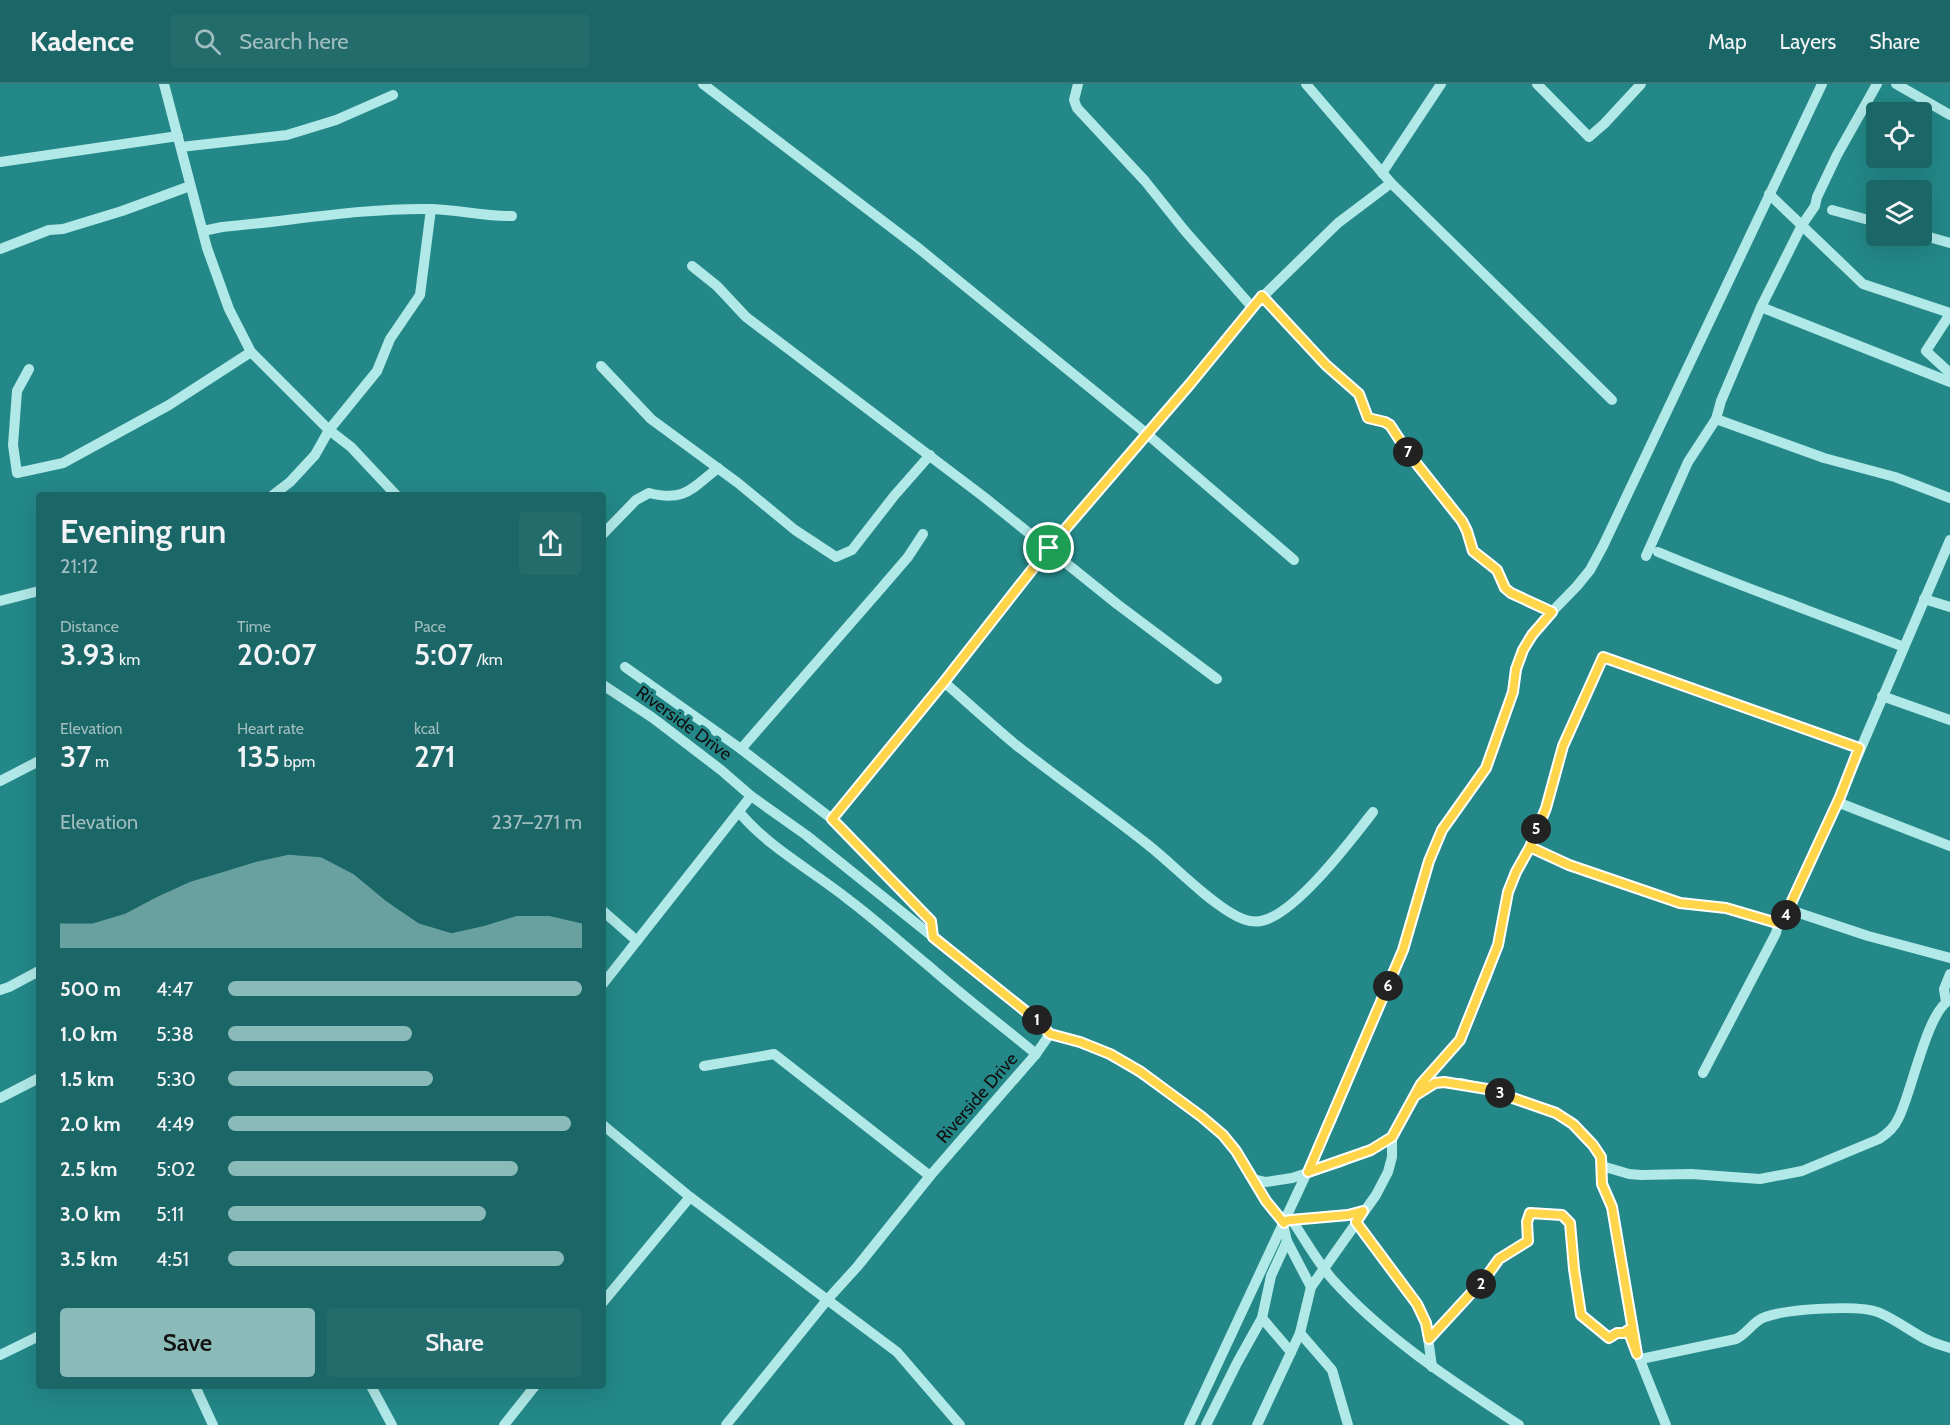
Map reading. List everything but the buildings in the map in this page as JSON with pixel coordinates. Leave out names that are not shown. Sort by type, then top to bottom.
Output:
[{"type":"street","points":[[164,84],[203,231],[229,309],[251,352],[328,430],[351,447],[393,492]]},
{"type":"street","points":[[702,84],[917,247],[1147,434],[1294,560]]},
{"type":"street","points":[[1078,84],[1074,100],[1077,108],[1145,181],[1185,231],[1252,307]]},
{"type":"street","points":[[1306,84],[1391,183],[1612,400]]},
{"type":"street","points":[[1382,173],[1441,84]]},
{"type":"street","points":[[1538,84],[1589,137],[1641,84]]},
{"type":"street","points":[[1189,1425],[1287,1221],[1403,950],[1429,861],[1442,830],[1486,768],[1513,692],[1516,669],[1523,650],[1532,635],[1584,578],[1603,546],[1821,84]]},
{"type":"street","points":[[1646,556],[1688,462],[1716,419],[1721,401],[1761,307],[1802,225],[1815,206],[1837,155],[1877,84]]},
{"type":"street","points":[[1896,84],[1950,115]]},
{"type":"street","points":[[181,147],[287,135],[336,120],[393,95]]},
{"type":"street","points":[[0,162],[178,136]]},
{"type":"street","points":[[832,819],[1049,548],[1252,307],[1338,223],[1391,183]]},
{"type":"street","points":[[0,249],[49,230],[63,229],[122,211],[190,186]]},
{"type":"street","points":[[1769,194],[1863,284],[1950,313],[1926,351],[1950,373]]},
{"type":"street","points":[[203,231],[372,211],[431,209],[512,216]]},
{"type":"street","points":[[276,492],[315,455],[328,430],[377,371],[390,339],[420,295],[431,209]]},
{"type":"street","points":[[1832,210],[1866,219]]},
{"type":"street","points":[[1932,238],[1950,243]]},
{"type":"street","points":[[692,266],[717,286],[746,317],[930,455],[1117,604],[1217,679]]},
{"type":"street","points":[[1262,296],[1326,365],[1359,394],[1368,418],[1390,425],[1409,454],[1462,521],[1473,551],[1497,570],[1505,588],[1552,612]]},
{"type":"street","points":[[1761,307],[1950,381]]},
{"type":"street","points":[[29,369],[17,391],[13,446],[17,473],[63,463],[169,405],[251,352]]},
{"type":"street","points":[[601,366],[651,419],[718,468],[795,530],[836,557],[852,550],[894,496],[930,455]]},
{"type":"street","points":[[1716,419],[1824,458],[1896,477],[1950,498]]},
{"type":"street","points":[[606,531],[636,500],[649,493],[665,497],[682,495],[718,468]]},
{"type":"street","points":[[741,749],[908,557],[923,534]]},
{"type":"street","points":[[1703,1073],[1776,933],[1777,923],[1790,910],[1950,540]]},
{"type":"street","points":[[1658,552],[1722,579],[1904,647]]},
{"type":"street","points":[[0,601],[36,592]]},
{"type":"street","points":[[1924,599],[1950,607]]},
{"type":"street","points":[[1253,1179],[1274,1181],[1308,1172],[1371,1150],[1392,1137],[1421,1084],[1460,1040],[1498,945],[1508,892],[1546,808],[1563,746],[1603,657],[1859,748]]},
{"type":"street","points":[[625,667],[741,749],[832,819],[931,921],[933,937]]},
{"type":"street","points":[[944,682],[1016,744],[1148,845],[1232,914],[1249,921],[1261,921],[1276,915],[1296,901],[1351,841],[1374,812]]},
{"type":"street","name":"Riverside Drive","points":[[606,687],[653,718],[751,796],[806,835],[1034,1018],[1050,1034],[1036,1054],[827,1300],[726,1425]]},
{"type":"street","points":[[1882,696],[1950,720]]},
{"type":"street","points":[[0,782],[36,763]]},
{"type":"street","points":[[606,980],[751,796]]},
{"type":"street","points":[[1837,802],[1950,846]]},
{"type":"street","points":[[739,812],[769,841],[870,916],[1036,1054]]},
{"type":"street","points":[[1530,847],[1569,865],[1680,903],[1726,908],[1777,923]]},
{"type":"street","points":[[1790,910],[1868,936],[1950,957]]},
{"type":"street","points":[[606,914],[637,941]]},
{"type":"street","points":[[0,990],[36,972]]},
{"type":"street","points":[[1602,1166],[1641,1175],[1691,1174],[1760,1179],[1802,1171],[1879,1139],[1890,1132],[1898,1119],[1924,1042],[1938,1013],[1948,1001],[1944,989],[1950,974]]},
{"type":"street","points":[[1050,1034],[1080,1042],[1110,1054],[1141,1072],[1223,1135],[1236,1151],[1266,1201],[1287,1221],[1325,1269],[1365,1313],[1432,1367],[1519,1425]]},
{"type":"street","points":[[704,1066],[774,1054],[930,1176]]},
{"type":"street","points":[[0,1098],[36,1080]]},
{"type":"street","points":[[1416,1095],[1435,1083],[1452,1083],[1487,1089],[1556,1113],[1573,1124],[1599,1151],[1602,1184],[1612,1207],[1639,1357]]},
{"type":"street","points":[[606,1127],[690,1197],[897,1352],[960,1425]]},
{"type":"street","points":[[1257,1425],[1300,1333],[1311,1287],[1376,1195],[1388,1172],[1392,1157],[1392,1137]]},
{"type":"street","points":[[606,1297],[690,1197]]},
{"type":"street","points":[[1287,1221],[1348,1215],[1363,1211]]},
{"type":"street","points":[[1429,1339],[1486,1277],[1499,1259],[1528,1241],[1527,1222],[1530,1213],[1562,1215],[1570,1223],[1581,1315],[1609,1338],[1628,1330],[1666,1425]]},
{"type":"street","points":[[1206,1425],[1262,1318],[1271,1276],[1287,1241],[1287,1221]]},
{"type":"street","points":[[1356,1222],[1417,1304],[1426,1323],[1432,1367]]},
{"type":"street","points":[[1287,1241],[1311,1287]]},
{"type":"street","points":[[1639,1357],[1736,1339],[1745,1334],[1763,1317],[1780,1312],[1803,1310],[1863,1309],[1877,1311],[1922,1338],[1950,1348]]},
{"type":"street","points":[[1262,1318],[1291,1352]]},
{"type":"street","points":[[1300,1333],[1332,1370],[1348,1425]]},
{"type":"street","points":[[0,1354],[36,1337]]},
{"type":"street","points":[[196,1389],[213,1425]]},
{"type":"street","points":[[373,1389],[392,1425]]},
{"type":"street","points":[[504,1425],[532,1389]]},
{"type":"route","points":[[1049,548],[832,819],[931,921],[933,937],[1034,1018],[1050,1034],[1080,1042],[1126,1063],[1202,1117],[1223,1135],[1236,1151],[1270,1207],[1284,1223],[1291,1220],[1348,1215],[1363,1211],[1356,1222],[1417,1304],[1424,1316],[1429,1339],[1486,1277],[1499,1259],[1528,1241],[1527,1222],[1530,1213],[1562,1215],[1570,1223],[1581,1315],[1609,1338],[1628,1330],[1637,1354],[1612,1207],[1602,1184],[1599,1151],[1573,1124],[1556,1113],[1520,1099],[1461,1083],[1444,1082],[1435,1083],[1416,1095],[1421,1084],[1460,1040],[1498,945],[1508,892],[1530,847],[1569,865],[1680,903],[1726,908],[1777,923],[1790,910],[1859,748],[1603,657],[1563,746],[1546,808],[1508,892],[1504,912],[1498,945],[1487,976],[1460,1040],[1443,1060],[1421,1084],[1392,1137],[1371,1150],[1308,1172],[1403,950],[1416,900],[1442,830],[1486,768],[1513,692],[1516,669],[1523,650],[1532,635],[1552,612],[1522,599],[1505,588],[1497,570],[1473,551],[1462,521],[1409,454],[1390,425],[1368,418],[1359,394],[1326,365],[1262,296],[1190,384],[1049,548]]}]
